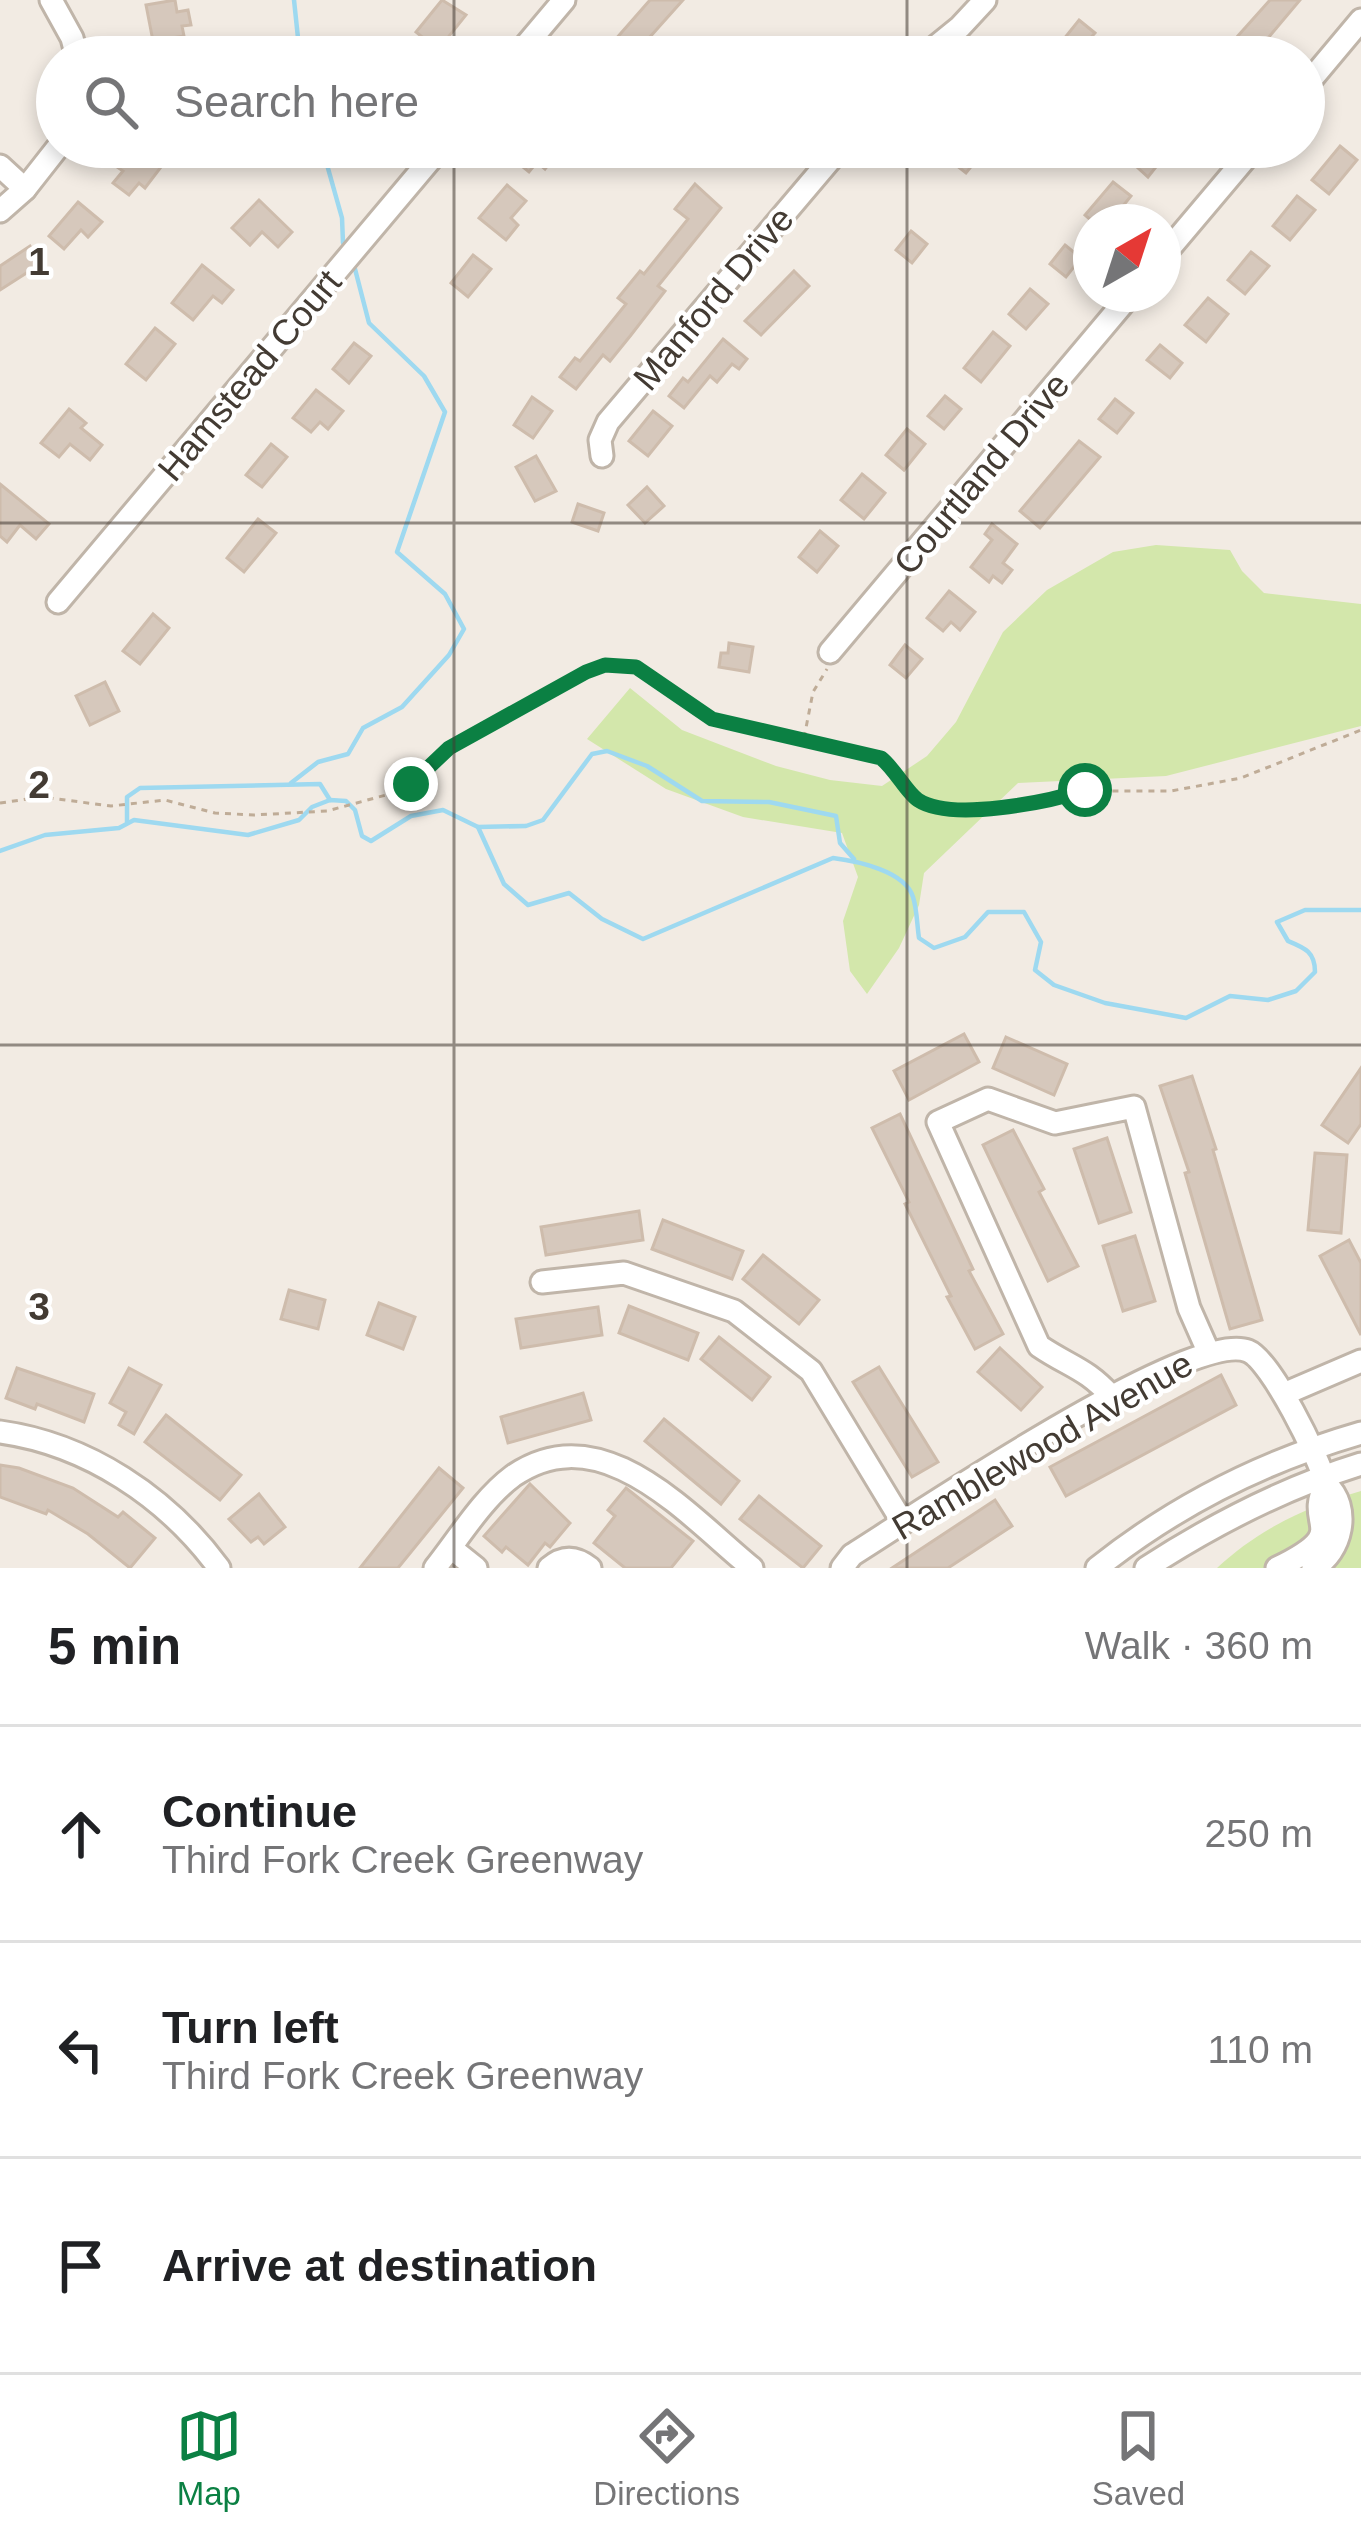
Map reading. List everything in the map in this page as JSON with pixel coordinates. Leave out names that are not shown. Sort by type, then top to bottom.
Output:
[{"type":"street","points":[[51,0],[71,36]]},
{"type":"street","points":[[534,36],[564,0]]},
{"type":"street","points":[[949,36],[985,0]]},
{"type":"street","points":[[1325,63],[1361,20]]},
{"type":"street","points":[[0,166],[25,190]]},
{"type":"street","points":[[0,211],[42,168]]},
{"type":"street","name":"Hamstead Court","points":[[58,602],[423,168]]},
{"type":"street","name":"Manford Drive","points":[[602,456],[600,440],[608,422],[823,168]]},
{"type":"street","points":[[1181,235],[1237,168]]},
{"type":"street","name":"Courtland Drive","points":[[830,652],[1116,312]]},
{"type":"street","points":[[1112,1397],[1088,1371],[1039,1346],[938,1122],[988,1099],[1055,1123],[1133,1107],[1190,1308],[1208,1351]]},
{"type":"street","points":[[542,1282],[624,1273],[734,1311],[811,1371],[903,1523]]},
{"type":"street","name":"Ramblewood Avenue","points":[[842,1568],[852,1555],[1112,1397],[1208,1351],[1247,1350],[1264,1362],[1284,1394],[1339,1499],[1339,1538],[1331,1556],[1313,1568]]},
{"type":"street","points":[[1284,1394],[1361,1360]]},
{"type":"street","points":[[0,1432],[74,1453],[137,1487],[190,1532],[218,1568]]},
{"type":"street","points":[[1097,1568],[1182,1508],[1227,1484],[1361,1432]]},
{"type":"street","points":[[435,1568],[513,1477],[552,1460],[581,1457],[609,1461],[634,1473],[752,1568]]},
{"type":"street","points":[[1146,1568],[1237,1513],[1361,1464]]},
{"type":"street","points":[[1277,1568],[1308,1553],[1318,1541],[1324,1524],[1319,1496],[1325,1480]]},
{"type":"street","points":[[451,1548],[476,1568]]},
{"type":"street","points":[[549,1568],[566,1558],[590,1568]]},
{"type":"path","points":[[803,740],[813,692],[826,673],[830,652]]},
{"type":"path","points":[[0,803],[42,797],[111,806],[165,800],[215,813],[327,812],[411,784],[449,748],[605,665],[636,667],[712,719],[881,758],[898,772],[915,799],[946,812],[1038,805],[1085,790],[1171,790],[1240,778],[1361,730]]},
{"type":"green space","points":[[1156,545],[1230,550],[1242,571],[1264,593],[1361,604],[1361,726],[1166,776],[1018,783],[924,873],[919,905],[899,948],[867,994],[850,971],[843,921],[858,877],[842,833],[743,817],[666,789],[587,739],[630,688],[682,730],[776,766],[830,780],[882,786],[927,756],[956,722],[1003,632],[1047,590],[1113,552]]},
{"type":"green space","points":[[1361,1491],[1361,1568],[1217,1568],[1284,1521]]},
{"type":"building","points":[[175,0],[177,12],[188,10],[191,25],[182,26],[184,36],[152,36],[146,5]]},
{"type":"building","points":[[442,0],[466,15],[449,36],[416,32]]},
{"type":"building","points":[[650,0],[683,0],[651,36],[618,36]]},
{"type":"building","points":[[1270,0],[1300,0],[1270,36],[1238,36]]},
{"type":"building","points":[[1079,20],[1095,33],[1092,36],[1066,36]]},
{"type":"building","points":[[1340,146],[1357,160],[1329,194],[1312,180]]},
{"type":"building","points":[[118,168],[160,168],[145,188],[139,183],[129,195],[113,183],[123,171]]},
{"type":"building","points":[[1113,182],[1131,196],[1125,204],[1094,204]]},
{"type":"building","points":[[695,184],[721,208],[658,286],[665,291],[631,335],[610,361],[603,355],[576,389],[560,377],[575,358],[580,361],[626,304],[618,298],[688,219],[675,209]]},
{"type":"building","points":[[507,185],[526,201],[511,218],[518,225],[506,240],[479,218]]},
{"type":"building","points":[[1297,196],[1315,210],[1290,240],[1273,226]]},
{"type":"building","points":[[259,200],[292,232],[278,247],[262,232],[250,245],[232,228]]},
{"type":"building","points":[[78,202],[102,222],[88,237],[81,230],[64,249],[49,236]]},
{"type":"building","points":[[911,231],[927,244],[912,263],[896,250]]},
{"type":"building","points":[[1065,245],[1073,252],[1073,268],[1066,277],[1050,264]]},
{"type":"building","points":[[30,246],[42,263],[0,290],[0,266]]},
{"type":"building","points":[[1251,252],[1269,266],[1245,294],[1228,280]]},
{"type":"building","points":[[473,255],[491,269],[468,297],[451,283]]},
{"type":"building","points":[[202,265],[233,290],[222,303],[213,296],[193,320],[172,303]]},
{"type":"building","points":[[794,271],[809,286],[761,335],[745,321]]},
{"type":"building","points":[[1030,289],[1048,304],[1026,329],[1009,314]]},
{"type":"building","points":[[1208,298],[1228,314],[1206,342],[1185,325]]},
{"type":"building","points":[[155,328],[175,344],[146,380],[126,364]]},
{"type":"building","points":[[993,332],[1010,346],[981,382],[964,368]]},
{"type":"building","points":[[723,339],[747,359],[739,369],[732,364],[717,382],[710,376],[684,408],[669,396],[683,378],[688,382]]},
{"type":"building","points":[[354,343],[371,356],[349,383],[333,369]]},
{"type":"building","points":[[1160,345],[1182,363],[1170,378],[1147,360]]},
{"type":"building","points":[[316,390],[343,411],[328,429],[320,422],[311,432],[293,418]]},
{"type":"building","points":[[945,396],[961,409],[944,429],[928,416]]},
{"type":"building","points":[[532,397],[552,411],[533,438],[514,425]]},
{"type":"building","points":[[1115,399],[1133,413],[1117,433],[1099,419]]},
{"type":"building","points":[[69,409],[86,423],[81,428],[102,445],[90,460],[70,444],[59,457],[41,443]]},
{"type":"building","points":[[653,411],[672,426],[648,456],[629,441]]},
{"type":"building","points":[[907,429],[925,444],[904,470],[886,455]]},
{"type":"building","points":[[1079,441],[1100,457],[1040,528],[1020,511]]},
{"type":"building","points":[[271,444],[287,457],[262,487],[246,475]]},
{"type":"building","points":[[536,456],[556,491],[535,501],[516,467]]},
{"type":"building","points":[[862,474],[885,493],[864,519],[841,500]]},
{"type":"building","points":[[0,484],[49,524],[36,539],[20,525],[7,542],[0,536]]},
{"type":"building","points":[[647,487],[664,506],[645,523],[628,505]]},
{"type":"building","points":[[578,504],[604,513],[598,531],[572,522]]},
{"type":"building","points":[[258,519],[276,533],[244,572],[227,558]]},
{"type":"building","points":[[992,524],[1017,544],[1003,563],[1012,570],[1002,583],[993,576],[989,582],[971,567],[992,540],[985,534]]},
{"type":"building","points":[[820,531],[838,546],[817,572],[799,557]]},
{"type":"building","points":[[949,591],[975,612],[960,630],[951,622],[943,631],[927,618]]},
{"type":"building","points":[[153,614],[169,628],[140,664],[123,651]]},
{"type":"building","points":[[729,643],[753,647],[749,672],[719,667]]},
{"type":"building","points":[[905,645],[922,659],[906,678],[890,665]]},
{"type":"building","points":[[105,682],[119,711],[90,725],[76,696]]},
{"type":"building","points":[[964,1034],[979,1062],[909,1100],[894,1071]]},
{"type":"building","points":[[1006,1037],[1067,1064],[1054,1095],[993,1068]]},
{"type":"building","points":[[1361,1068],[1361,1124],[1348,1143],[1322,1125]]},
{"type":"building","points":[[1192,1076],[1262,1320],[1230,1329],[1185,1173],[1189,1172],[1160,1086]]},
{"type":"building","points":[[900,1114],[973,1269],[969,1271],[1003,1334],[975,1349],[872,1128]]},
{"type":"building","points":[[1013,1130],[1078,1266],[1048,1281],[983,1145]]},
{"type":"building","points":[[1107,1138],[1131,1212],[1099,1223],[1074,1149]]},
{"type":"building","points":[[1315,1153],[1347,1155],[1341,1233],[1308,1230]]},
{"type":"building","points":[[639,1211],[643,1240],[546,1255],[541,1227]]},
{"type":"building","points":[[663,1220],[743,1251],[732,1279],[652,1249]]},
{"type":"building","points":[[1135,1236],[1155,1301],[1123,1311],[1103,1246]]},
{"type":"building","points":[[1349,1240],[1361,1263],[1361,1335],[1320,1256]]},
{"type":"building","points":[[763,1255],[819,1300],[799,1324],[743,1279]]},
{"type":"building","points":[[289,1290],[325,1300],[318,1329],[281,1319]]},
{"type":"building","points":[[379,1303],[415,1317],[403,1349],[367,1335]]},
{"type":"building","points":[[629,1306],[698,1333],[688,1360],[619,1333]]},
{"type":"building","points":[[598,1307],[602,1335],[521,1348],[516,1319]]},
{"type":"building","points":[[719,1337],[770,1377],[752,1400],[701,1359]]},
{"type":"building","points":[[1000,1348],[1042,1387],[1021,1410],[978,1372]]},
{"type":"building","points":[[879,1367],[938,1462],[912,1477],[853,1382]]},
{"type":"building","points":[[17,1368],[94,1394],[84,1422],[6,1398]]},
{"type":"building","points":[[129,1368],[161,1385],[134,1434],[119,1425],[126,1412],[110,1403]]},
{"type":"building","points":[[1221,1375],[1236,1405],[1066,1496],[1050,1467]]},
{"type":"building","points":[[583,1393],[591,1420],[508,1443],[501,1417]]},
{"type":"building","points":[[166,1415],[241,1475],[220,1500],[145,1442]]},
{"type":"building","points":[[664,1419],[739,1481],[721,1504],[645,1441]]},
{"type":"building","points":[[0,1465],[73,1488],[118,1517],[123,1512],[155,1538],[130,1568],[48,1510],[46,1514],[0,1497]]},
{"type":"building","points":[[439,1468],[463,1488],[398,1568],[360,1568]]},
{"type":"building","points":[[530,1484],[570,1523],[528,1565],[484,1536]]},
{"type":"building","points":[[626,1488],[693,1541],[671,1568],[625,1568],[594,1543],[615,1516],[608,1510]]},
{"type":"building","points":[[259,1494],[285,1527],[264,1544],[258,1537],[251,1542],[229,1519]]},
{"type":"building","points":[[759,1496],[821,1546],[803,1568],[740,1519]]},
{"type":"building","points":[[995,1500],[1012,1526],[948,1568],[892,1568]]},
{"type":"waterway","points":[[294,0],[298,36]]},
{"type":"waterway","points":[[328,168],[342,218],[343,243]]},
{"type":"waterway","points":[[291,783],[318,762],[348,754],[363,728],[402,707],[449,655],[464,629],[445,594],[397,552],[445,412],[424,376],[369,323],[355,269]]},
{"type":"waterway","points":[[478,827],[526,826],[543,820],[592,754],[607,751],[647,766],[702,801],[769,802],[836,816],[840,843],[854,859]]},
{"type":"waterway","points":[[127,822],[127,797],[140,788],[320,784],[330,800]]},
{"type":"waterway","points":[[0,851],[45,835],[119,828],[134,820],[248,835],[299,820],[312,807],[330,800],[346,801],[355,810],[362,836],[371,841],[411,816],[443,810],[478,827],[504,884],[528,905],[569,893],[602,919],[643,939],[833,858],[867,865],[900,880],[913,897],[919,938],[934,948],[965,937],[988,912],[1024,912],[1041,942],[1035,970],[1054,985],[1105,1003],[1186,1018],[1230,996],[1268,1000],[1296,991],[1315,972],[1313,960],[1288,941],[1277,922],[1305,910],[1361,910]]},
{"type":"route","points":[[411,784],[449,748],[605,665],[636,667],[712,719],[881,758],[898,772],[915,799],[946,812],[1038,805],[1085,790]]}]
